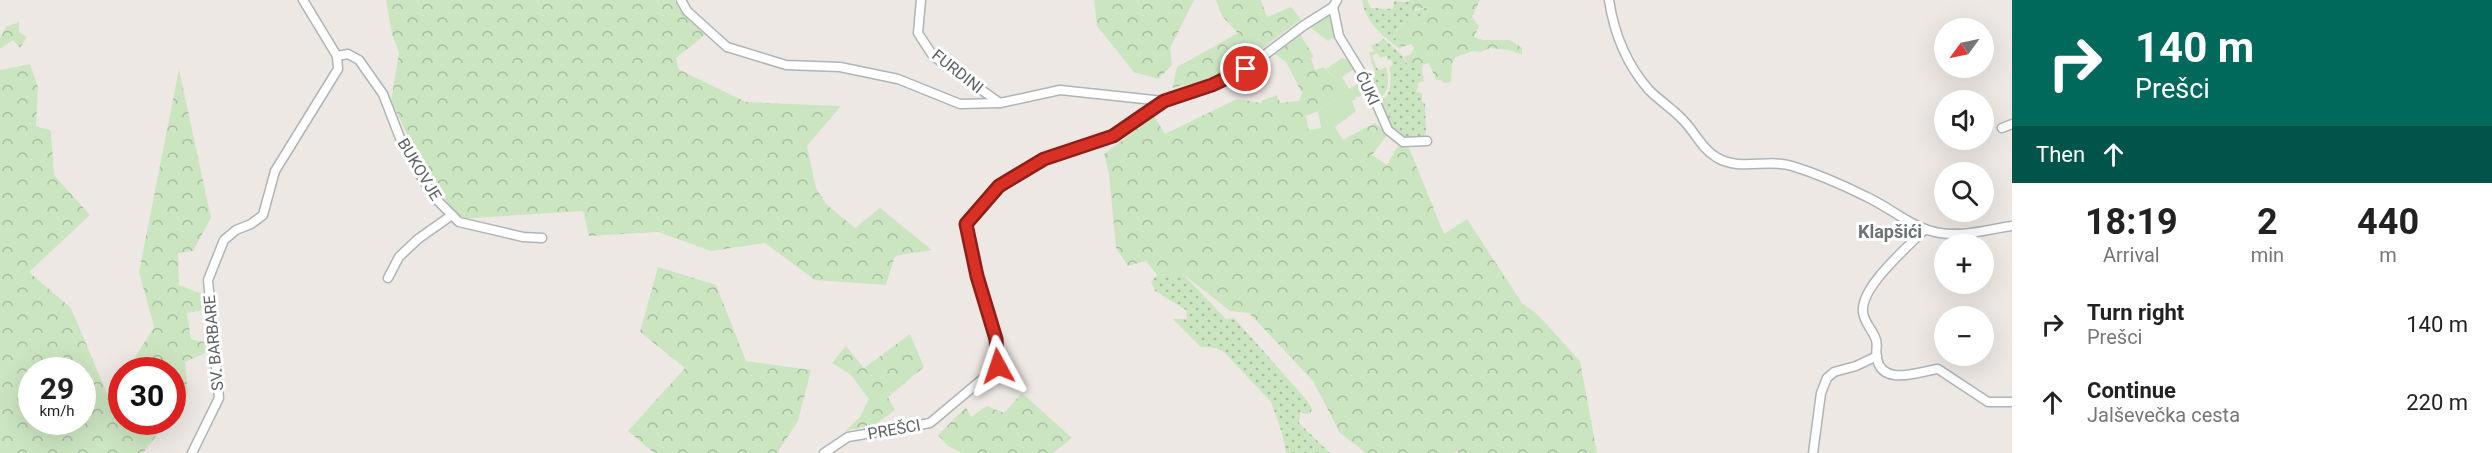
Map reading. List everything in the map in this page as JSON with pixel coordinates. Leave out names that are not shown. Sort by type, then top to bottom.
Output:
[{"type":"street","points":[[303,0],[337,56]]},
{"type":"street","points":[[681,0],[687,10],[727,47],[786,65],[840,67],[897,79],[960,104],[1000,103],[1060,90],[1164,101],[1212,85],[1246,69],[1335,3]]},
{"type":"street","name":"FURDINI","points":[[921,0],[918,33],[933,56],[1000,103]]},
{"type":"street","points":[[1609,0],[1612,20],[1621,46],[1636,74],[1651,91],[1684,120],[1710,153],[1731,164],[1777,162],[1790,165],[1868,197],[1925,230],[1953,234],[2012,226]]},
{"type":"street","name":"ĆUKI","points":[[1335,3],[1342,42],[1367,82],[1388,130],[1403,142],[1426,141]]},
{"type":"street","name":"BUKOVJE","points":[[337,56],[348,54],[359,60],[383,94],[400,138],[419,173],[435,197],[459,222],[523,237],[542,238]]},
{"type":"street","name":"SV. BARBARE","points":[[192,453],[219,398],[208,280],[224,240],[236,230],[251,224],[263,215],[275,171],[338,69],[337,56]]},
{"type":"street","name":"PREŠCI","points":[[824,453],[848,437],[930,423],[998,366],[996,339],[977,276],[966,224],[999,186],[1044,159],[1113,136],[1164,101]]},
{"type":"street","points":[[2002,128],[2012,124]]},
{"type":"street","points":[[388,278],[399,257],[418,239],[452,215]]},
{"type":"street","points":[[1925,230],[1870,288],[1864,300],[1864,319],[1876,340],[1877,356],[1881,366],[1892,374],[1909,375],[1938,369],[1988,402],[2012,402]]},
{"type":"street","points":[[1813,453],[1821,393],[1827,378],[1834,372],[1877,356]]},
{"type":"green space","points":[[386,0],[674,0],[683,14],[705,35],[676,58],[678,69],[746,102],[841,106],[807,146],[816,188],[826,204],[855,228],[880,208],[932,250],[895,256],[886,285],[815,280],[765,243],[711,251],[658,232],[589,236],[583,211],[458,219],[419,158],[391,101],[399,53],[392,34]]},
{"type":"green space","points":[[1094,0],[1194,0],[1170,48],[1172,65],[1158,79],[1134,72],[1097,26]]},
{"type":"green space","points":[[1216,0],[1261,0],[1267,17],[1291,7],[1301,19],[1227,75],[1172,88],[1177,67],[1238,33],[1222,16]]},
{"type":"green space","points":[[1362,0],[1367,0],[1371,8],[1393,9],[1394,1],[1412,0],[1415,11],[1429,7],[1432,9],[1420,19],[1409,20],[1395,31],[1396,40],[1402,47],[1400,49],[1381,34],[1371,22]]},
{"type":"green space","points":[[1412,0],[1480,0],[1472,17],[1479,26],[1474,37],[1483,40],[1510,40],[1522,48],[1522,55],[1509,50],[1490,48],[1456,57],[1452,63],[1451,82],[1444,83],[1436,80],[1429,63],[1410,68],[1404,57],[1411,54],[1414,48],[1411,44],[1402,47],[1392,34],[1409,20],[1420,19],[1432,9],[1429,7],[1410,10],[1407,8],[1414,3]]},
{"type":"green space","points":[[1330,11],[1337,35],[1328,41],[1308,26]]},
{"type":"green space","points":[[19,22],[19,32],[27,37],[20,48],[13,40],[0,49],[0,38],[6,27]]},
{"type":"green space","points":[[1299,32],[1314,57],[1311,58],[1315,70],[1323,67],[1346,88],[1346,92],[1318,111],[1306,116],[1309,133],[1340,141],[1375,123],[1388,134],[1372,155],[1387,165],[1399,144],[1408,145],[1444,234],[1467,219],[1522,303],[1537,314],[1580,361],[1597,453],[1459,453],[1457,451],[1454,453],[1366,453],[1340,433],[1313,381],[1249,313],[1230,311],[1182,273],[1157,275],[1146,261],[1128,266],[1116,248],[1109,174],[1104,154],[1154,116],[1165,134],[1237,99],[1261,103],[1277,95],[1280,103],[1299,101],[1302,93],[1286,62],[1273,53]]},
{"type":"green space","points":[[1384,39],[1401,54],[1410,68],[1423,64],[1424,81],[1419,83],[1416,92],[1422,93],[1422,102],[1425,103],[1426,133],[1424,137],[1415,142],[1394,135],[1378,103],[1389,92],[1390,67],[1393,64],[1391,60],[1387,60],[1387,56],[1380,58],[1377,53],[1372,56],[1378,70],[1386,67],[1388,75],[1388,83],[1382,97],[1376,95],[1366,77],[1375,73],[1369,53],[1374,51],[1371,46]]},
{"type":"green space","points":[[1342,58],[1351,61],[1357,67],[1342,77],[1349,89],[1361,82],[1356,74],[1359,72],[1371,100],[1368,104],[1365,96],[1355,97],[1356,99],[1352,101],[1356,111],[1335,127],[1343,140],[1340,141],[1308,133],[1308,130],[1321,128],[1318,111],[1346,92],[1346,88],[1326,69]]},
{"type":"green space","points":[[30,64],[38,87],[36,126],[51,131],[54,175],[90,215],[29,272],[71,308],[92,357],[18,357],[18,435],[96,435],[96,367],[108,396],[108,435],[157,435],[143,453],[0,453],[0,70]]},
{"type":"green space","points":[[179,69],[211,218],[193,251],[178,253],[179,285],[202,294],[205,310],[187,313],[191,339],[208,343],[205,353],[186,362],[186,357],[135,357],[154,327],[139,272]]},
{"type":"green space","points":[[658,267],[716,285],[746,361],[811,370],[798,421],[777,453],[654,453],[628,431],[685,368],[640,332]]},
{"type":"green space","points":[[1182,273],[1226,319],[1234,318],[1305,398],[1312,409],[1310,414],[1300,413],[1299,423],[1330,453],[1286,453],[1282,433],[1271,402],[1224,352],[1215,348],[1201,347],[1173,319],[1187,319],[1186,310],[1155,291],[1151,282],[1157,275]]},
{"type":"green space","points":[[910,334],[924,367],[888,397],[895,410],[876,424],[845,431],[860,417],[869,399],[851,375],[832,363],[846,346],[864,368]]},
{"type":"green space","points":[[186,373],[188,394],[186,397]]},
{"type":"green space","points":[[1022,393],[1072,438],[1053,453],[962,453],[948,446],[938,435],[966,407],[971,417],[987,406],[1004,413]]},
{"type":"district","name":"Klapšići","points":[[1890,232]]},
{"type":"route","points":[[998,366],[996,339],[977,276],[966,224],[999,186],[1044,159],[1113,136],[1164,101],[1185,92],[1212,85],[1246,69]]}]
